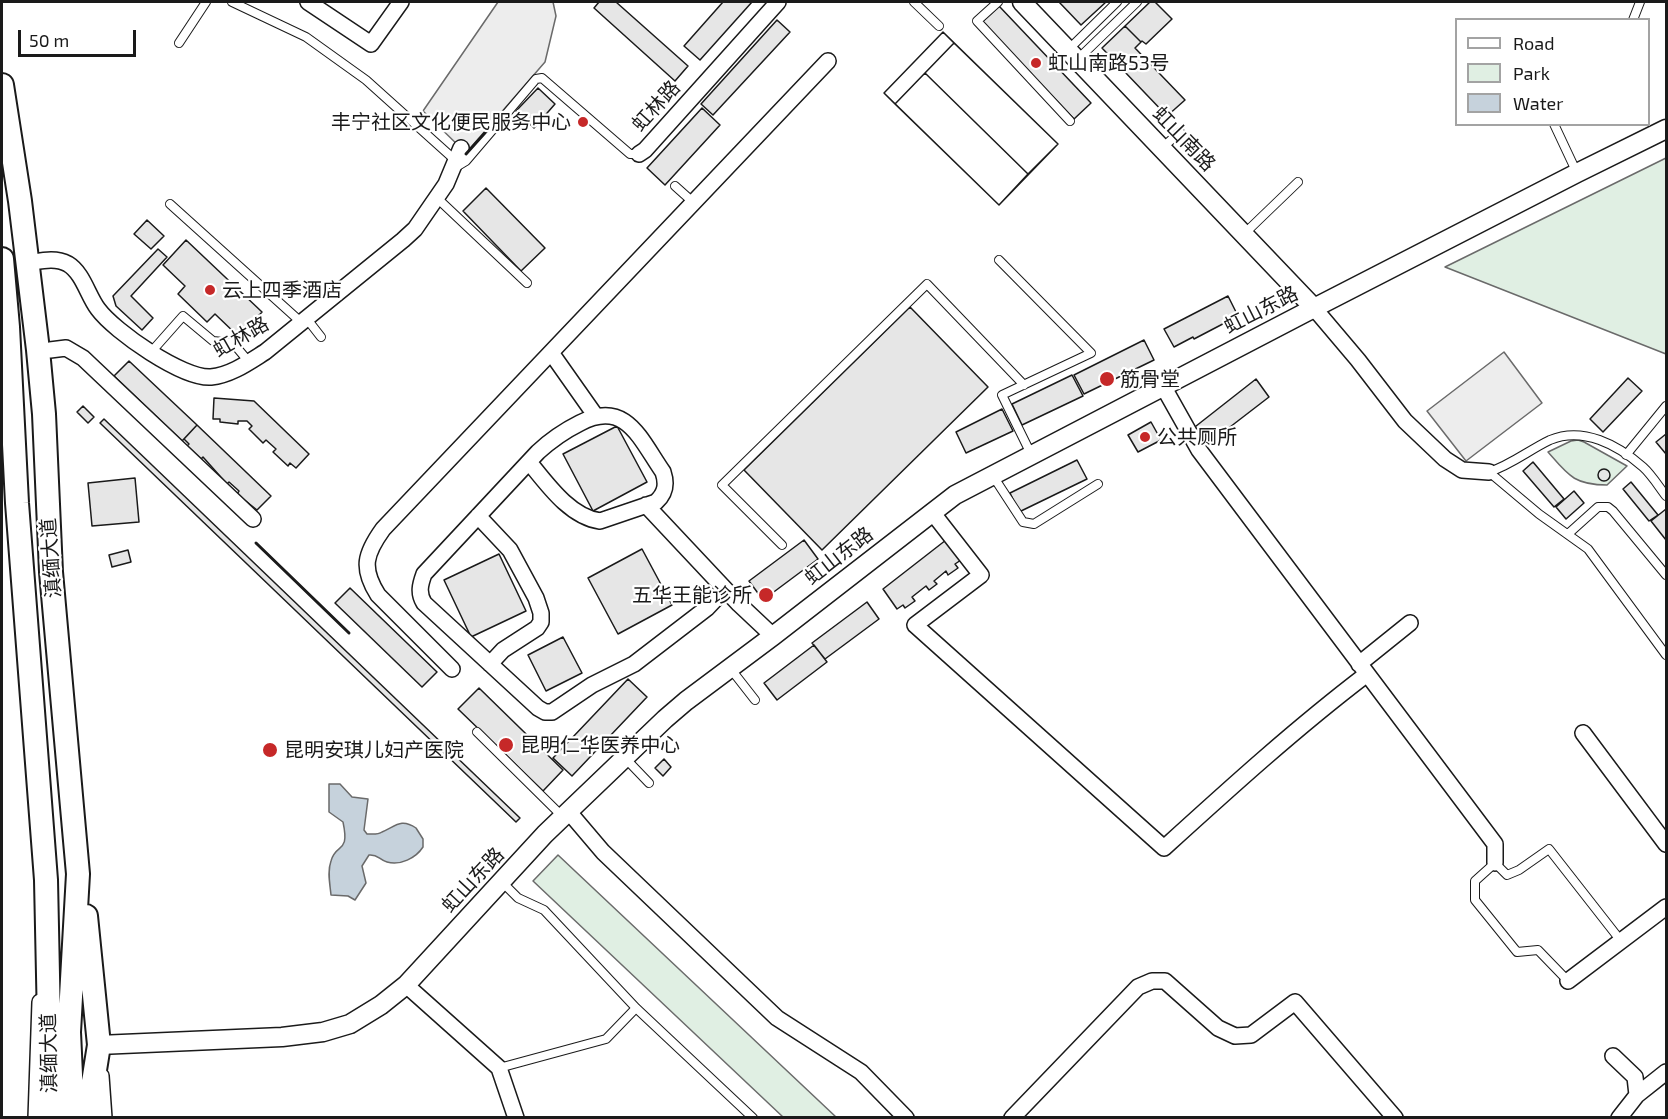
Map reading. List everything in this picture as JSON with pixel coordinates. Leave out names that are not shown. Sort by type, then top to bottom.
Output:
[{"type":"main road","name":"滇缅大道","points":[[2,85],[28,268],[44,350],[45,452],[51,573],[78,874],[69,1032],[73,1118]]},
{"type":"main road","name":"滇缅大道","points":[[2,259],[15,453],[12,483],[46,880],[69,1032]]},
{"type":"main road","points":[[15,453],[18,445],[34,440],[41,444],[45,452]]},
{"type":"main road","points":[[78,874],[89,931],[99,1046],[91,1106]]},
{"type":"main road","name":"滇缅大道","points":[[46,880],[51,1118]]},
{"type":"street","points":[[308,2],[371,44],[401,2]]},
{"type":"street","name":"虹林路","points":[[639,153],[645,150],[778,2]]},
{"type":"street","name":"虹山南路","points":[[1022,2],[1314,308]]},
{"type":"street","points":[[452,669],[378,595],[369,580],[366,562],[370,547],[383,529],[552,354],[828,61]]},
{"type":"street","name":"虹山东路","points":[[99,1046],[282,1037],[324,1032],[350,1024],[381,1005],[406,985],[566,814],[686,701],[954,495],[1666,129]]},
{"type":"street","name":"虹林路","points":[[28,268],[57,260],[69,265],[82,280],[108,322],[123,335],[186,372],[212,377],[226,373],[265,352],[403,240],[437,198],[446,184],[456,159]]},
{"type":"street","points":[[1314,308],[1406,421],[1445,459],[1462,470],[1489,472]]},
{"type":"street","points":[[5,325],[44,350],[66,348],[83,358],[253,519]]},
{"type":"street","points":[[552,354],[595,415]]},
{"type":"street","points":[[1163,386],[1199,450],[1495,844],[1495,863]]},
{"type":"street","points":[[529,462],[553,490],[574,509],[592,520],[600,521],[656,502],[666,488],[666,480],[663,472],[628,424],[614,416],[595,415],[549,441],[529,462],[478,516],[424,574],[419,589],[424,603],[538,708],[545,712],[552,712],[592,685],[634,664],[707,608],[725,589]]},
{"type":"street","points":[[646,506],[773,636]]},
{"type":"street","points":[[932,512],[981,575],[915,625],[1164,848],[1326,705],[1410,623]]},
{"type":"street","points":[[478,516],[510,550],[536,598],[541,613],[541,621],[537,628],[503,650],[490,664]]},
{"type":"street","points":[[1583,733],[1666,844]]},
{"type":"street","points":[[566,814],[777,1018],[861,1072],[906,1118]]},
{"type":"street","points":[[1568,981],[1666,907]]},
{"type":"street","points":[[36,1118],[38,1018],[47,939]]},
{"type":"street","points":[[1012,1118],[1138,987],[1152,981],[1165,981],[1218,1028],[1235,1036],[1251,1035],[1295,1002],[1395,1118]]},
{"type":"street","points":[[406,985],[499,1068],[516,1118]]},
{"type":"street","points":[[99,1046],[104,1118]]},
{"type":"street","points":[[1612,1056],[1635,1077],[1637,1095]]},
{"type":"street","points":[[1619,1118],[1637,1095],[1666,1072]]},
{"type":"lane","points":[[179,43],[206,2]]},
{"type":"lane","points":[[232,2],[306,37],[366,80],[456,159]]},
{"type":"lane","points":[[914,2],[939,26]]},
{"type":"lane","points":[[998,2],[977,21],[1070,122]]},
{"type":"lane","points":[[1073,55],[1117,2]]},
{"type":"lane","points":[[1073,55],[1137,2]]},
{"type":"lane","points":[[1634,18],[1640,2]]},
{"type":"lane","name":"虹林路","points":[[456,159],[466,161],[512,111],[536,79],[542,78],[630,154],[639,153]]},
{"type":"lane","points":[[1555,126],[1577,173]]},
{"type":"lane","points":[[1162,148],[1180,132]]},
{"type":"lane","points":[[1244,234],[1298,182]]},
{"type":"lane","points":[[675,186],[694,203]]},
{"type":"lane","points":[[437,198],[527,283]]},
{"type":"lane","points":[[170,204],[321,337]]},
{"type":"lane","points":[[999,260],[1091,353],[1002,395],[1031,454]]},
{"type":"lane","points":[[782,545],[722,485],[927,284],[1024,385]]},
{"type":"lane","points":[[152,351],[183,316],[213,341],[233,343],[249,362]]},
{"type":"lane","points":[[233,343],[253,327]]},
{"type":"lane","points":[[1626,455],[1666,406]]},
{"type":"lane","points":[[1489,472],[1562,436],[1591,436],[1606,442],[1643,468],[1666,496]]},
{"type":"lane","points":[[1489,472],[1539,514],[1588,549],[1666,655]]},
{"type":"lane","points":[[992,474],[1023,522],[1034,524],[1098,484]]},
{"type":"lane","points":[[1568,534],[1598,507],[1608,507],[1666,575]]},
{"type":"lane","points":[[730,668],[755,700]]},
{"type":"lane","points":[[477,732],[566,814]]},
{"type":"lane","points":[[625,758],[649,783]]},
{"type":"lane","points":[[1568,981],[1538,950],[1517,952],[1475,900],[1474,881],[1495,863],[1507,875],[1519,870],[1549,849],[1622,941]]},
{"type":"lane","points":[[502,882],[518,898],[544,910],[636,1008],[753,1118]]},
{"type":"lane","points":[[499,1068],[606,1039],[636,1008]]},
{"type":"green space","points":[[1666,158],[1666,354],[1445,267]]},
{"type":"green space","points":[[1578,440],[1627,466],[1607,485],[1579,481],[1567,473],[1548,452]]},
{"type":"green space","points":[[558,855],[836,1117],[783,1117],[533,881]]},
{"type":"shaded area","points":[[498,2],[553,2],[556,16],[545,62],[466,153],[423,111]]},
{"type":"shaded area","points":[[1504,352],[1542,403],[1466,461],[1427,411]]},
{"type":"water","points":[[329,784],[340,784],[352,797],[368,799],[364,830],[367,834],[379,834],[402,823],[416,828],[423,839],[423,847],[420,851],[412,858],[402,862],[387,862],[374,855],[369,855],[362,866],[366,883],[355,900],[348,896],[331,895],[330,865],[333,855],[344,844],[345,832],[343,822],[329,812]]},
{"type":"building","points":[[599,2],[616,2],[688,66],[675,81],[594,8]]},
{"type":"building","points":[[723,2],[752,2],[700,60],[684,46]]},
{"type":"building","points":[[1059,2],[1106,2],[1081,25]]},
{"type":"building","points":[[1150,2],[1155,2],[1172,19],[1146,44],[1125,26]]},
{"type":"building","name":"虹山南路53号","points":[[999,6],[1091,103],[1074,119],[982,22]]},
{"type":"building","points":[[777,20],[790,32],[713,115],[701,104]]},
{"type":"building","points":[[1125,26],[1141,42],[1135,48],[1185,100],[1167,116],[1102,48]]},
{"type":"building","points":[[943,32],[1058,144],[999,205],[884,93]]},
{"type":"building","points":[[943,32],[954,43],[895,104],[884,93]]},
{"type":"building","points":[[954,43],[1058,144],[1028,174],[925,73]]},
{"type":"building","points":[[925,73],[1028,174],[999,205],[895,104]]},
{"type":"building","points":[[538,88],[555,104],[534,128],[516,111]]},
{"type":"building","points":[[702,108],[720,125],[665,185],[647,168]]},
{"type":"building","points":[[486,188],[545,248],[521,271],[463,211]]},
{"type":"building","points":[[147,220],[164,236],[151,249],[134,234]]},
{"type":"building","name":"云上四季酒店","points":[[186,240],[262,312],[239,337],[215,314],[207,322],[178,294],[185,286],[163,265]]},
{"type":"building","points":[[158,249],[167,257],[131,296],[153,318],[142,330],[116,306],[113,296]]},
{"type":"building","points":[[1228,296],[1238,316],[1174,347],[1164,329]]},
{"type":"building","points":[[910,307],[988,387],[822,550],[744,470]]},
{"type":"building","points":[[1144,340],[1154,360],[1084,394],[1074,375]]},
{"type":"building","points":[[129,361],[197,425],[182,441],[114,376]]},
{"type":"building","points":[[1072,375],[1083,396],[1022,425],[1012,404]]},
{"type":"building","points":[[1628,378],[1642,391],[1603,432],[1590,419]]},
{"type":"building","points":[[1256,379],[1269,397],[1204,447],[1191,430]]},
{"type":"building","points":[[214,398],[254,401],[309,454],[296,468],[290,463],[288,466],[273,452],[276,449],[266,440],[263,443],[249,429],[252,426],[247,421],[238,421],[238,424],[213,419]]},
{"type":"building","points":[[83,406],[94,417],[88,423],[77,412]]},
{"type":"building","points":[[1002,409],[1013,431],[966,453],[956,432]]},
{"type":"building","points":[[104,419],[520,818],[516,822],[100,423]]},
{"type":"building","name":"公共厕所","points":[[1151,422],[1161,440],[1138,452],[1128,435]]},
{"type":"building","points":[[197,425],[271,496],[257,510],[237,494],[239,491],[229,482],[227,484],[203,457],[201,459],[187,446],[189,444],[184,439]]},
{"type":"building","points":[[617,426],[647,482],[593,511],[563,454]]},
{"type":"building","points":[[1666,434],[1666,454],[1656,442]]},
{"type":"building","points":[[1077,460],[1087,479],[1019,512],[1010,493]]},
{"type":"building","points":[[1533,462],[1564,499],[1554,507],[1523,471]]},
{"type":"building","points":[[1606,469],[1610,475],[1606,481],[1602,481],[1598,473]]},
{"type":"building","points":[[135,478],[139,522],[92,526],[88,483]]},
{"type":"building","points":[[1631,482],[1658,515],[1649,521],[1623,489]]},
{"type":"building","points":[[1574,491],[1584,503],[1566,519],[1556,507]]},
{"type":"building","points":[[1666,509],[1666,540],[1651,521]]},
{"type":"building","points":[[804,540],[818,559],[763,600],[749,581]]},
{"type":"building","points":[[946,540],[961,560],[955,564],[958,568],[948,575],[946,571],[934,581],[937,584],[929,590],[926,586],[912,597],[915,601],[905,608],[903,605],[897,609],[883,589]]},
{"type":"building","points":[[642,549],[672,605],[618,634],[588,578]]},
{"type":"building","points":[[128,550],[131,562],[112,567],[109,555]]},
{"type":"building","points":[[499,554],[526,611],[471,637],[444,580]]},
{"type":"building","points":[[350,588],[437,672],[422,687],[335,603]]},
{"type":"building","points":[[867,602],[879,619],[825,659],[812,643]]},
{"type":"building","points":[[563,637],[582,673],[546,691],[528,655]]},
{"type":"building","points":[[814,645],[827,662],[777,700],[764,683]]},
{"type":"building","points":[[628,679],[647,697],[572,776],[553,758]]},
{"type":"building","name":"昆明仁华医养中心","points":[[479,688],[563,770],[543,791],[458,709]]},
{"type":"building","points":[[664,759],[671,767],[663,776],[655,768]]},
{"type":"wall","points":[[466,154],[492,125]]},
{"type":"wall","points":[[256,543],[349,633]]},
{"type":"place","name":"虹山南路53号","points":[[1036,63]]},
{"type":"place","name":"丰宁社区文化便民服务中心","points":[[583,122]]},
{"type":"place","name":"云上四季酒店","points":[[210,290]]},
{"type":"place","name":"筋骨堂","points":[[1107,379]]},
{"type":"place","name":"公共厕所","points":[[1145,437]]},
{"type":"place","name":"五华王能诊所","points":[[766,595]]},
{"type":"place","name":"昆明仁华医养中心","points":[[506,745]]},
{"type":"place","name":"昆明安琪儿妇产医院","points":[[270,750]]}]
